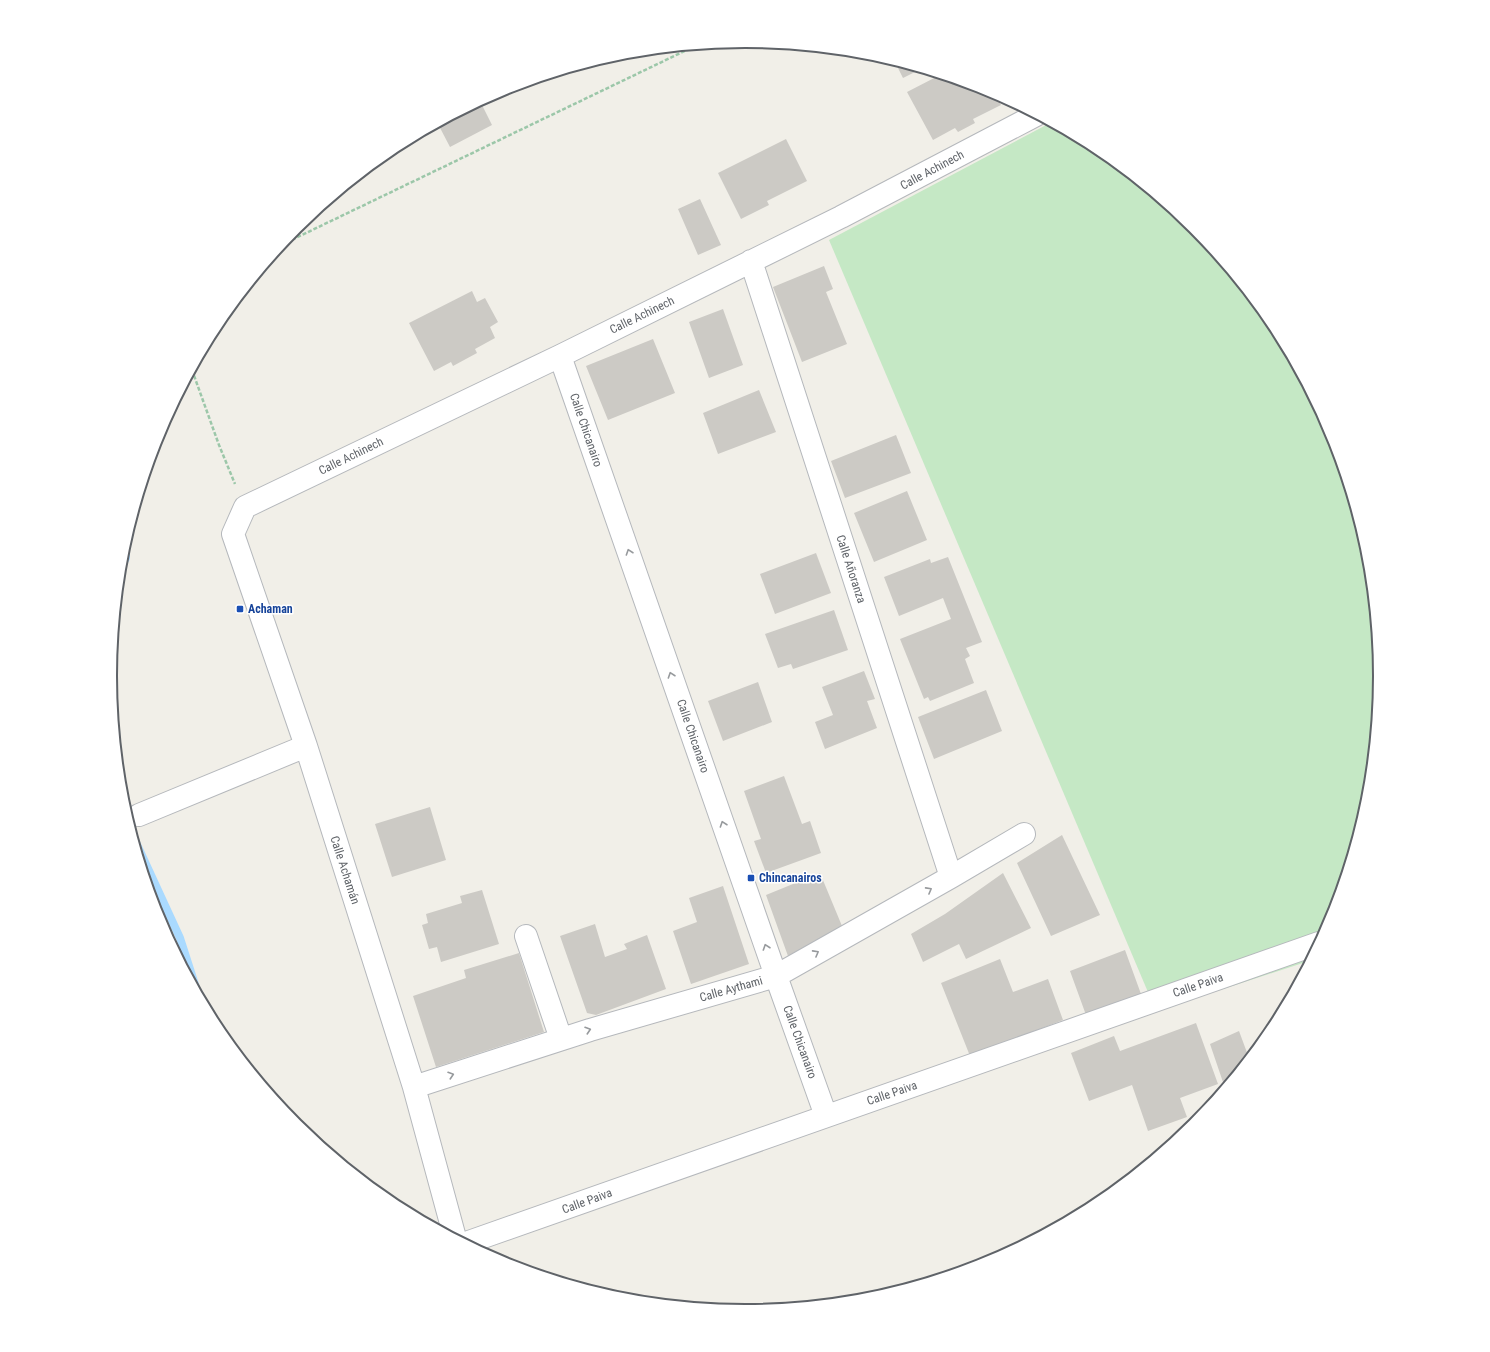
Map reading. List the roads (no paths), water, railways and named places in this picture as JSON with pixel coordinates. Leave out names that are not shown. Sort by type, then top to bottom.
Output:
[{"type":"street","name":"Calle Achinech","points":[[245,507],[560,356],[840,217],[1031,117]]},
{"type":"street","name":"Calle Añoranza","points":[[751,261],[951,877]]},
{"type":"street","name":"Calle Chicanairo","points":[[560,356],[826,1116]]},
{"type":"street","name":"Calle Achamán","points":[[245,507],[233,534],[306,746],[414,1087],[453,1232]]},
{"type":"street","points":[[139,815],[306,746]]},
{"type":"street","name":"Calle Aythami","points":[[414,1087],[590,1030],[776,976],[1024,834]]},
{"type":"street","points":[[526,936],[561,1039]]},
{"type":"street","name":"Calle Paiva","points":[[472,1241],[1312,946]]},
{"type":"waterway","points":[[145,863],[180,938],[190,969]]},
{"type":"place","name":"Achaman","points":[[240,609]]},
{"type":"place","name":"Chincanairos","points":[[751,878]]}]
